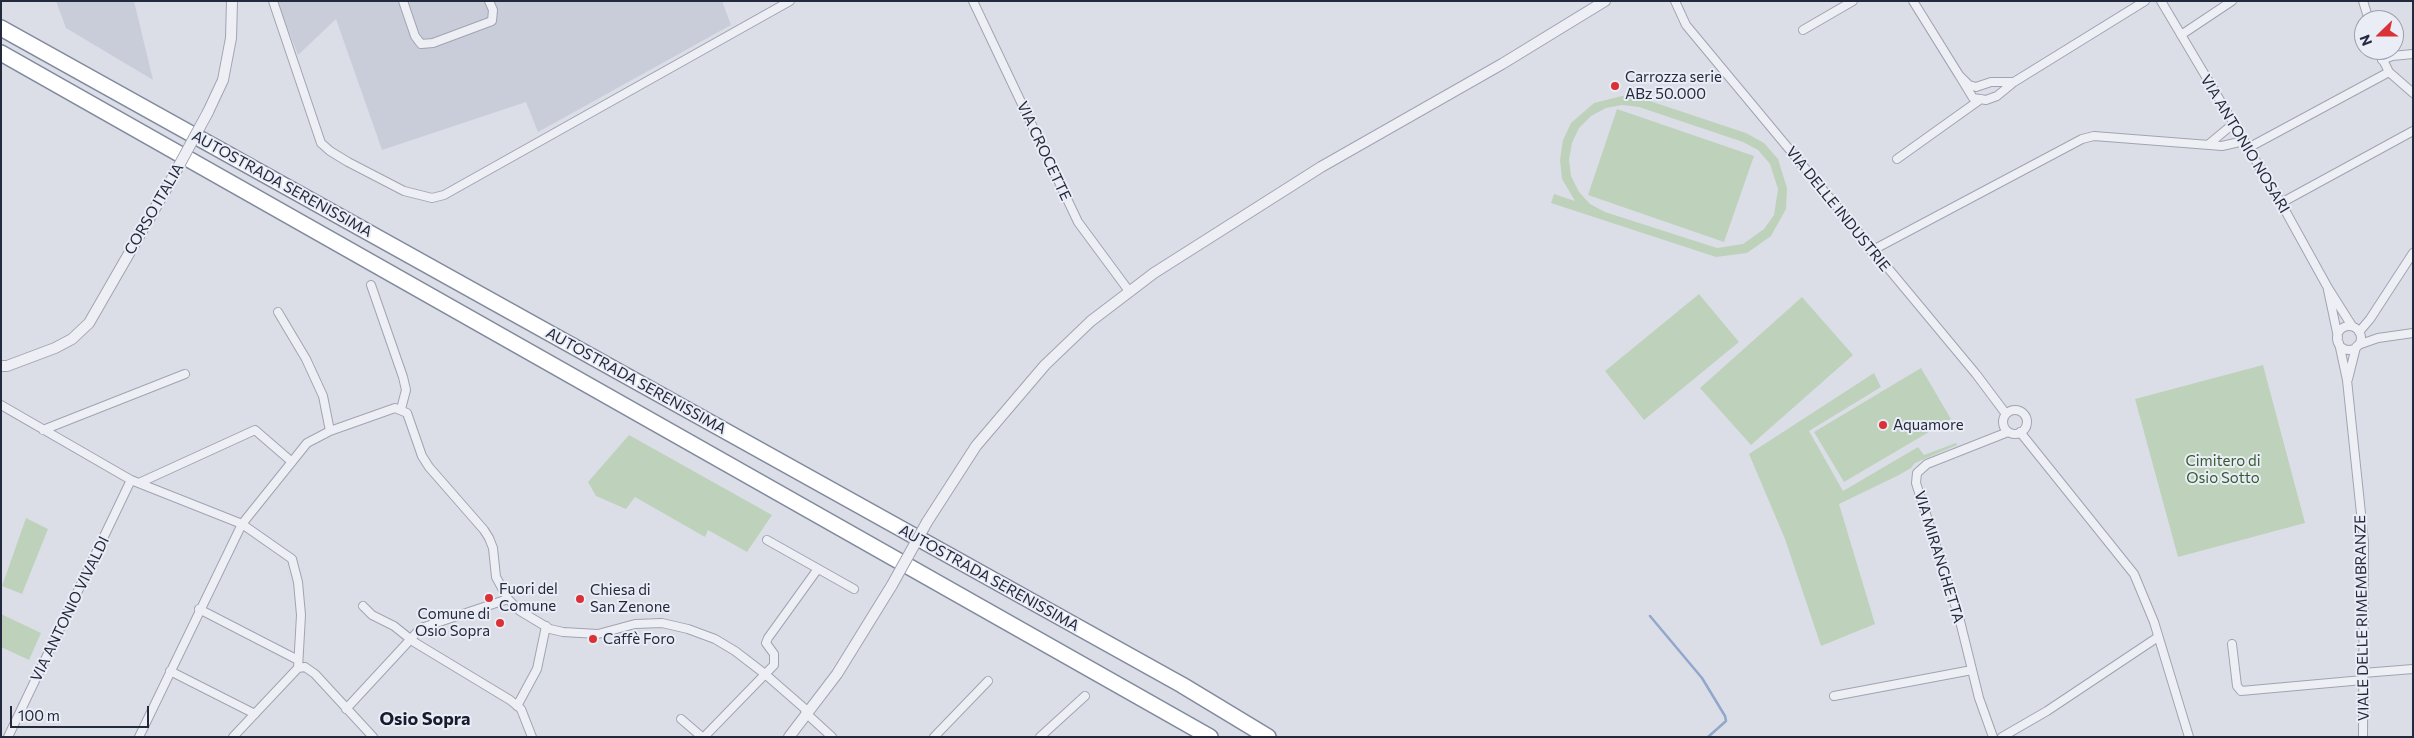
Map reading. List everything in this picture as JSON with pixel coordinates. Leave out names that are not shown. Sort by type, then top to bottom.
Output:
[{"type":"highway","name":"AUTOSTRADA SERENISSIMA","points":[[1,28],[1156,671],[1268,737]]},
{"type":"highway","name":"AUTOSTRADA SERENISSIMA","points":[[1,53],[1210,737]]},
{"type":"street","name":"CORSO ITALIA","points":[[3,368],[72,339],[89,323],[169,184],[223,80],[231,38],[232,1]]},
{"type":"street","points":[[273,1],[321,143],[348,162],[404,191],[432,198],[444,195],[790,1]]},
{"type":"street","points":[[403,1],[415,36],[421,44],[433,43],[492,21],[493,10],[489,1]]},
{"type":"street","name":"VIA CROCETTE","points":[[973,1],[1078,222],[1129,292]]},
{"type":"street","points":[[789,737],[837,674],[892,585],[927,522],[976,446],[1045,365],[1091,321],[1154,273],[1321,167],[1502,64],[1605,1]]},
{"type":"street","name":"VIA DELLE INDUSTRIE","points":[[1675,1],[1686,25],[1871,251],[1976,374],[2006,414]]},
{"type":"street","points":[[1803,30],[1853,1]]},
{"type":"street","points":[[1913,1],[1973,98],[1986,100],[1997,96],[2014,82],[2145,1]]},
{"type":"street","name":"VIA ANTONIO NOSARI","points":[[2161,1],[2282,203],[2328,288],[2352,326]]},
{"type":"street","points":[[2180,35],[2232,1]]},
{"type":"street","points":[[2382,60],[2389,72],[2413,93]]},
{"type":"street","points":[[1871,251],[2082,139],[2094,136],[2222,146],[2246,145],[2389,72]]},
{"type":"street","points":[[1959,74],[1969,85],[1976,87],[1991,82],[2014,82]]},
{"type":"street","points":[[1897,159],[1981,99]]},
{"type":"street","points":[[2209,144],[2233,124]]},
{"type":"street","points":[[2282,203],[2413,130]]},
{"type":"street","points":[[2357,346],[2360,333],[2413,253]]},
{"type":"street","points":[[371,285],[406,390],[401,409]]},
{"type":"street","name":"VIA ANTONIO NOSARI","points":[[2328,288],[2338,340]]},
{"type":"street","points":[[278,312],[306,358],[323,396],[330,431]]},
{"type":"street","points":[[2378,338],[2360,333],[2352,326],[2342,328],[2338,340],[2346,349],[2378,338],[2413,333]]},
{"type":"street","name":"VIALE DELLE RIMEMBRANZE","points":[[2338,340],[2347,380],[2364,542],[2363,737]]},
{"type":"street","name":"VIALE DELLE RIMEMBRANZE","points":[[2347,380],[2357,346]]},
{"type":"street","points":[[43,430],[185,374]]},
{"type":"street","points":[[1,405],[139,484],[242,524],[292,559],[298,582],[301,614],[298,664],[233,737]]},
{"type":"street","points":[[139,737],[242,524],[307,443],[330,431],[386,411],[401,409],[407,413],[411,421],[422,456],[429,467],[484,530],[493,548],[496,577],[508,600],[520,611],[546,626],[563,632],[598,634],[635,624],[662,623],[688,629],[715,639],[735,651],[765,674],[804,708],[832,737]]},
{"type":"street","points":[[2015,411],[2024,416],[2026,425],[2020,432],[2014,434],[2008,432],[2003,422],[2006,414],[2015,411]]},
{"type":"street","points":[[139,484],[256,430],[292,462]]},
{"type":"street","name":"VIA MIRANGHETTA","points":[[1993,737],[1943,567],[1920,502],[1916,483],[1917,473],[1927,464],[2008,432]]},
{"type":"street","points":[[2020,432],[2134,574],[2158,637],[2189,737]]},
{"type":"street","name":"VIA ANTONIO VIVALDI","points":[[8,737],[131,480]]},
{"type":"street","points":[[767,540],[817,570],[854,589]]},
{"type":"street","points":[[681,719],[703,737],[774,665],[775,660],[766,643],[768,638],[817,570]]},
{"type":"street","points":[[346,709],[421,628],[480,611],[508,600]]},
{"type":"street","points":[[363,606],[372,615],[394,626],[411,639],[488,685],[518,706],[532,737]]},
{"type":"street","points":[[200,609],[305,667],[314,674],[373,737]]},
{"type":"street","points":[[518,706],[537,669],[546,626]]},
{"type":"street","points":[[2002,737],[2047,711],[2158,637]]},
{"type":"street","points":[[2232,644],[2237,686],[2244,692],[2413,669]]},
{"type":"street","points":[[1834,696],[1972,670]]},
{"type":"street","points":[[170,671],[254,714]]},
{"type":"street","points":[[934,737],[988,682]]},
{"type":"street","points":[[1040,737],[1085,696]]},
{"type":"shaded area","points":[[56,1],[134,1],[153,80],[66,28]]},
{"type":"shaded area","points":[[277,1],[722,1],[731,25],[538,132],[526,102],[382,150],[336,19],[298,55]]},
{"type":"green space","points":[[1622,96],[1641,98],[1746,133],[1764,143],[1778,159],[1787,188],[1786,209],[1771,236],[1747,253],[1716,257],[1551,203],[1554,194],[1575,201],[1562,179],[1560,160],[1563,140],[1571,123],[1594,103]],"holes":[[[1622,105],[1639,107],[1743,142],[1758,150],[1770,164],[1778,189],[1774,215],[1764,229],[1743,244],[1717,248],[1605,212],[1590,204],[1579,192],[1571,176],[1569,160],[1572,143],[1579,128],[1591,116],[1606,108]]]},
{"type":"green space","points":[[1617,109],[1754,156],[1724,242],[1588,195]]},
{"type":"green space","points":[[1699,294],[1739,342],[1644,420],[1605,371]]},
{"type":"green space","points":[[1802,297],[1853,355],[1751,445],[1700,388]]},
{"type":"green space","name":"Cimitero di Osio Sotto","points":[[2263,365],[2305,523],[2178,557],[2135,399]]},
{"type":"green space","name":"Aquamore","points":[[1921,368],[1951,419],[1844,482],[1814,432]]},
{"type":"green space","points":[[1874,373],[1881,387],[1809,431],[1843,491],[1918,447],[1924,455],[1956,443],[1957,445],[1915,463],[1911,468],[1899,475],[1839,504],[1875,624],[1821,646],[1785,539],[1749,454]]},
{"type":"green space","points":[[629,435],[772,515],[747,552],[708,530],[705,537],[635,497],[626,509],[596,496],[588,482]]},
{"type":"green space","points":[[26,518],[48,529],[22,594],[2,586]]},
{"type":"green space","points":[[1,614],[41,633],[29,660],[1,647]]},
{"type":"waterway","points":[[1650,616],[1702,678],[1725,716],[1726,721],[1708,737]]},
{"type":"place","name":"Carrozza serie ABz 50.000","points":[[1615,86]]},
{"type":"place","name":"Aquamore","points":[[1883,425]]},
{"type":"place","name":"Fuori del Comune","points":[[489,598]]},
{"type":"place","name":"Chiesa di San Zenone","points":[[580,599]]},
{"type":"place","name":"Comune di Osio Sopra","points":[[500,623]]},
{"type":"place","name":"Caffè Foro","points":[[593,639]]},
{"type":"district","name":"Osio Sopra","points":[[425,719]]}]
